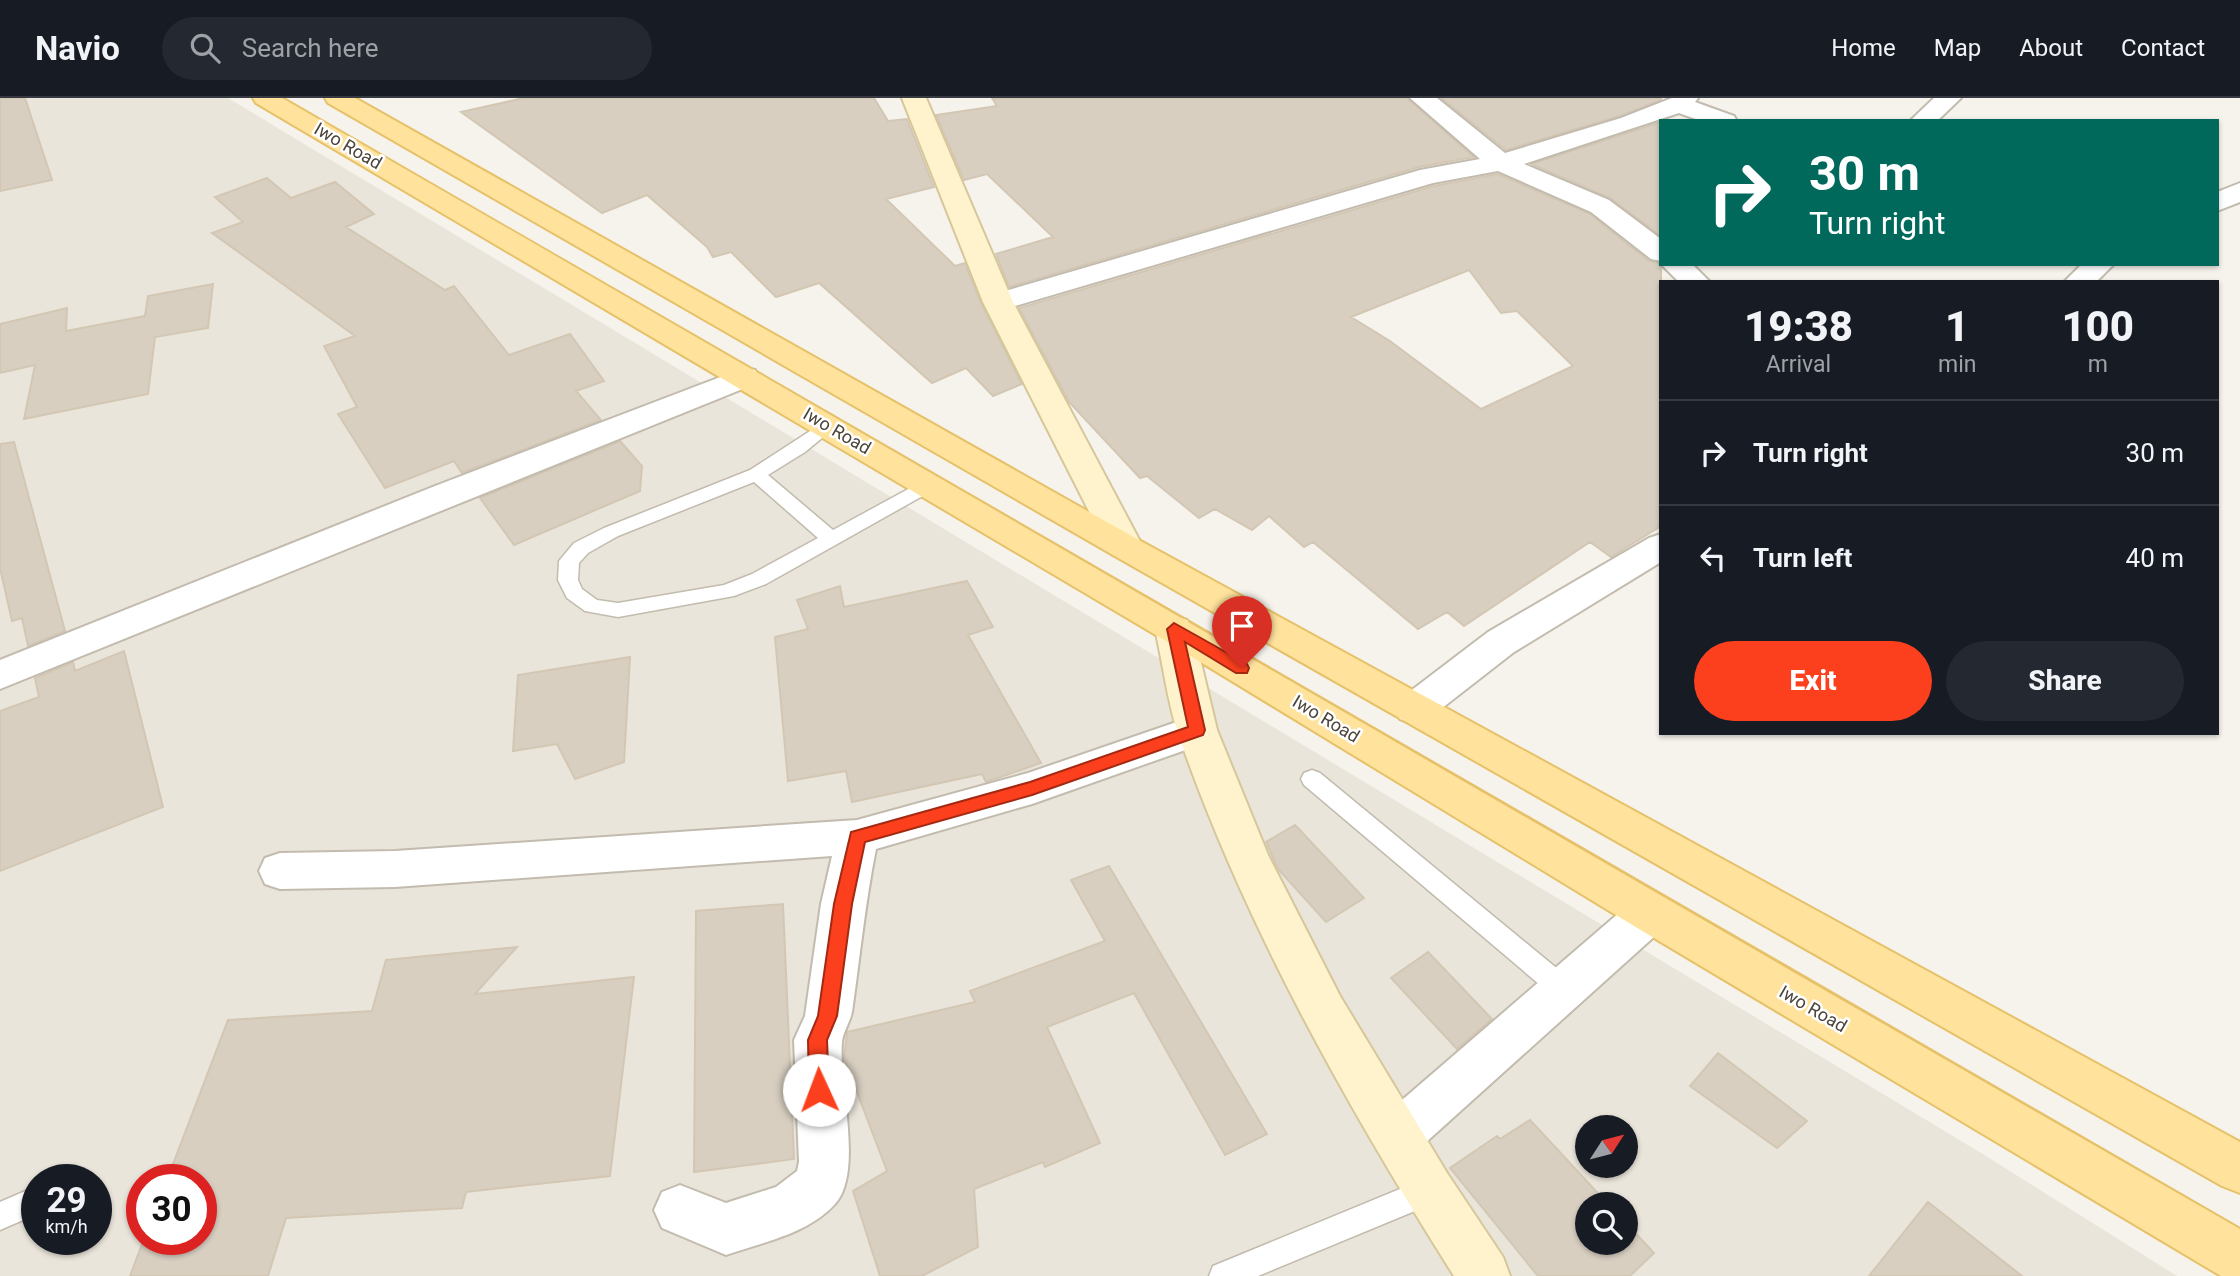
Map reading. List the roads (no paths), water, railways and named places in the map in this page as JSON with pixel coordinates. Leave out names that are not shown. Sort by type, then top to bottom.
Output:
[{"type":"main road","name":"Iwo Road","points":[[265,98],[827,425],[1650,913],[2240,1258]]},
{"type":"main road","name":"Iwo Road","points":[[337,98],[1125,547],[2240,1169]]},
{"type":"street","points":[[914,98],[998,302],[1125,547]]},
{"type":"street","points":[[1422,98],[1501,163],[1600,206],[1659,251]]},
{"type":"street","points":[[1924,119],[1949,98]]},
{"type":"street","points":[[998,302],[1429,176],[1501,163],[1682,102],[1720,119]]},
{"type":"street","points":[[2219,202],[2240,191]]},
{"type":"street","points":[[1677,266],[1694,280]]},
{"type":"street","points":[[2080,280],[2098,266]]},
{"type":"street","points":[[2,665],[744,377]]},
{"type":"street","points":[[1414,709],[1501,642],[1659,547]]},
{"type":"street","points":[[1174,629],[1197,730],[1247,856],[1324,1011],[1429,1191],[1484,1276]]},
{"type":"street","points":[[280,871],[395,869],[857,837],[1032,788],[1197,730]]},
{"type":"street","points":[[680,1210],[726,1229],[791,1208],[819,1185],[824,1162],[818,1040],[828,1016],[843,904],[857,837]]},
{"type":"street","points":[[1396,1136],[1650,913]]},
{"type":"lane","points":[[827,425],[791,454],[755,474],[611,532],[581,548],[569,562],[568,580],[574,593],[592,606],[618,610],[727,591],[759,579],[929,485]]},
{"type":"lane","points":[[755,474],[831,539]]},
{"type":"lane","points":[[1312,779],[1562,988]]},
{"type":"lane","points":[[1223,1276],[1263,1269],[1429,1191]]},
{"type":"lane","points":[[0,1216],[21,1207]]}]
